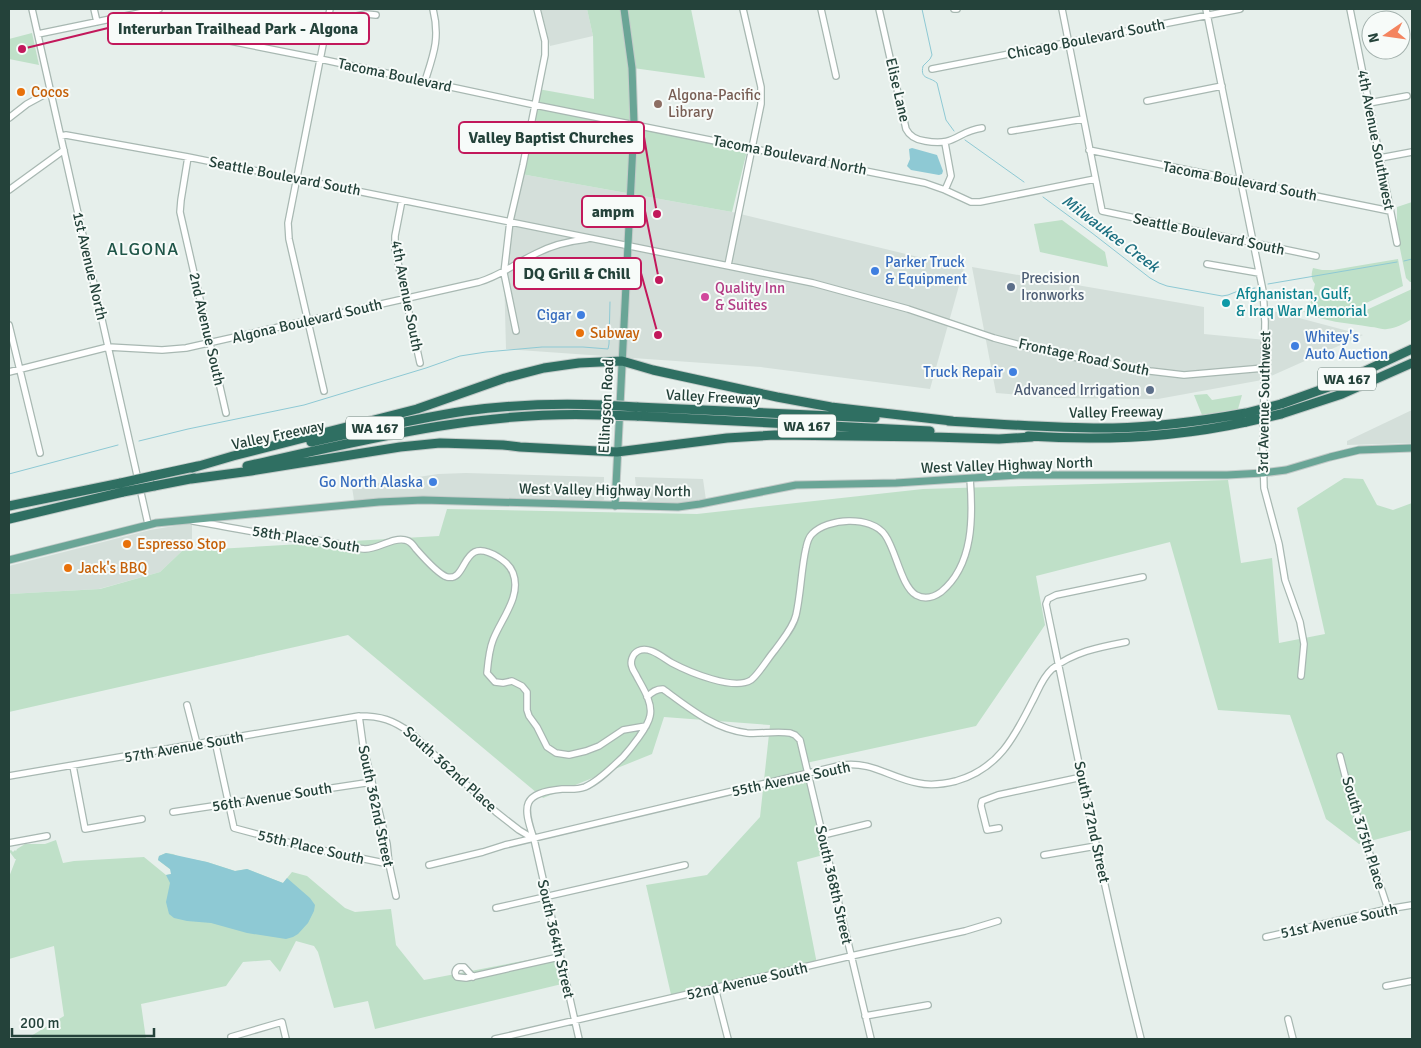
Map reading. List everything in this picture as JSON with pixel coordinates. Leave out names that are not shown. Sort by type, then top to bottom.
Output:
[{"type":"highway","name":"Valley Freeway","points":[[1281,409],[1412,349]]},
{"type":"highway","points":[[192,468],[417,409],[513,376],[544,368],[579,363],[622,361],[795,401],[952,421]]},
{"type":"highway","name":"Valley Freeway","points":[[9,506],[356,432],[466,411],[545,404],[602,405],[637,412],[1032,437],[1148,437],[1190,433],[1342,394],[1412,363]]},
{"type":"highway","name":"Valley Freeway","points":[[9,519],[123,492],[344,445],[456,423],[524,416],[602,415],[637,412],[952,421],[1112,428],[1246,418]]},
{"type":"highway","points":[[191,479],[400,447],[440,443],[617,452],[727,438],[775,435],[999,439],[1032,437]]},
{"type":"main road","name":"Ellingson Road","points":[[615,506],[634,124],[632,68],[624,9]]},
{"type":"main road","name":"West Valley Highway North","points":[[9,560],[148,524],[183,519],[401,500],[678,507],[796,485],[896,483],[1031,475],[1227,475],[1263,473],[1286,470],[1359,450],[1412,448]]},
{"type":"street","name":"1st Avenue North","points":[[32,9],[148,524]]},
{"type":"street","points":[[94,9],[97,22]]},
{"type":"street","points":[[38,34],[156,9],[155,26]]},
{"type":"street","points":[[324,391],[288,230],[289,214],[330,9]]},
{"type":"street","points":[[425,81],[436,43],[437,34],[434,9]]},
{"type":"street","points":[[516,331],[504,273],[510,221],[545,55],[545,41],[538,9]]},
{"type":"street","points":[[728,265],[762,97],[743,9]]},
{"type":"street","points":[[821,9],[836,76]]},
{"type":"street","name":"Elise Lane","points":[[880,9],[906,129],[911,136],[922,140],[945,143]]},
{"type":"street","points":[[982,128],[970,131],[945,143],[951,176],[945,190],[977,203],[1095,179],[1062,9]]},
{"type":"street","name":"Chicago Boulevard South","points":[[932,69],[1207,12],[1240,9]]},
{"type":"street","name":"4th Avenue Southwest","points":[[1350,9],[1397,243]]},
{"type":"street","name":"3rd Avenue Southwest","points":[[1207,12],[1259,273],[1265,312],[1264,488],[1279,544],[1285,580],[1300,622],[1304,644],[1301,676]]},
{"type":"street","points":[[328,22],[366,14],[376,15]]},
{"type":"street","name":"Tacoma Boulevard","points":[[144,24],[634,124]]},
{"type":"street","points":[[1147,101],[1222,86]]},
{"type":"street","points":[[9,118],[27,104],[50,91]]},
{"type":"street","points":[[1369,103],[1407,96]]},
{"type":"street","points":[[1011,131],[1083,118]]},
{"type":"street","name":"Tacoma Boulevard North","points":[[634,124],[925,183],[945,190]]},
{"type":"street","name":"Seattle Boulevard South","points":[[61,136],[66,135],[297,178],[728,265]]},
{"type":"street","points":[[9,190],[64,150]]},
{"type":"street","name":"Tacoma Boulevard South","points":[[1089,150],[1390,211]]},
{"type":"street","points":[[1380,158],[1412,152]]},
{"type":"street","name":"2nd Avenue South","points":[[188,157],[180,200],[180,212],[226,413]]},
{"type":"street","name":"Seattle Boulevard South","points":[[1095,179],[1102,212],[1316,256]]},
{"type":"street","name":"4th Avenue South","points":[[402,200],[394,242],[420,363]]},
{"type":"street","name":"Algona Boulevard South","points":[[9,372],[108,347],[162,350],[186,348],[479,282],[504,273],[533,255],[553,246],[570,241],[594,238]]},
{"type":"street","points":[[1206,264],[1259,273]]},
{"type":"street","name":"Frontage Road South","points":[[728,265],[815,283],[908,309],[1020,345],[1150,371],[1184,375],[1264,368]]},
{"type":"street","points":[[9,325],[40,453]]},
{"type":"street","points":[[534,839],[527,817],[527,806],[531,798],[545,792],[579,789],[589,785],[630,750],[646,726],[650,716],[648,697],[632,665],[634,654],[640,650],[651,651],[684,669],[721,681],[739,683],[752,679],[787,634],[796,617],[806,548],[810,537],[821,528],[837,522],[859,521],[871,524],[881,530],[891,546],[902,575],[912,592],[924,598],[937,595],[953,578],[965,554],[970,522],[970,478]]},
{"type":"street","name":"58th Place South","points":[[183,519],[365,549],[378,547],[392,541],[408,540],[440,573],[450,577],[457,576],[460,573],[473,552],[479,550],[490,553],[510,566],[514,574],[515,584],[513,598],[506,616],[492,642],[487,673],[495,682],[512,681],[522,686],[527,692],[529,716],[537,726],[547,747],[556,753],[576,754],[600,746],[623,730],[646,726]]},
{"type":"street","name":"South 372nd Street","points":[[1141,1039],[1096,846],[1046,604],[1048,599],[1056,596],[1142,577]]},
{"type":"street","name":"55th Avenue South","points":[[429,865],[483,852],[505,844],[534,839],[837,766],[856,764],[867,766],[908,781],[924,784],[946,783],[970,776],[987,766],[1006,748],[1050,671],[1084,651],[1126,642]]},
{"type":"street","name":"South 368th Street","points":[[648,697],[654,691],[663,689],[696,714],[721,727],[747,733],[786,732],[794,734],[799,739],[871,1039]]},
{"type":"street","points":[[187,705],[197,744]]},
{"type":"street","name":"57th Avenue South","points":[[9,776],[359,716]]},
{"type":"street","name":"South 362nd Street","points":[[359,716],[363,745],[387,844],[388,864],[396,896]]},
{"type":"street","name":"South 362nd Place","points":[[359,716],[390,720],[404,728],[496,812],[534,839]]},
{"type":"street","points":[[216,741],[229,804]]},
{"type":"street","name":"South 375th Place","points":[[1340,756],[1349,791],[1388,909]]},
{"type":"street","points":[[73,766],[85,829],[142,819]]},
{"type":"street","points":[[999,828],[987,830],[981,806],[982,801],[998,795],[1082,778]]},
{"type":"street","name":"56th Avenue South","points":[[173,812],[372,782]]},
{"type":"street","name":"55th Place South","points":[[229,804],[234,828],[306,847],[388,864]]},
{"type":"street","points":[[823,835],[868,824]]},
{"type":"street","points":[[9,843],[47,836]]},
{"type":"street","name":"South 364th Street","points":[[534,839],[559,957],[579,1039]]},
{"type":"street","points":[[1044,855],[1096,846]]},
{"type":"street","points":[[496,908],[685,866]]},
{"type":"street","name":"51st Avenue South","points":[[1266,938],[1388,909],[1412,906]]},
{"type":"street","name":"52nd Avenue South","points":[[495,1039],[851,956],[965,932],[998,921]]},
{"type":"street","points":[[473,976],[559,957]]},
{"type":"street","points":[[1386,986],[1412,981]]},
{"type":"street","points":[[715,988],[728,1039]]},
{"type":"street","points":[[865,1016],[928,1005]]},
{"type":"street","points":[[1288,1019],[1293,1039]]},
{"type":"street","points":[[231,1037],[282,1022],[286,1039]]},
{"type":"shaded area","points":[[541,9],[587,9],[593,36],[550,46]]},
{"type":"shaded area","points":[[521,174],[732,212],[964,268],[930,389],[761,367],[506,349],[504,273]]},
{"type":"shaded area","points":[[972,267],[1204,307],[1204,334],[1266,340],[1265,309],[1363,335],[1262,380],[1158,399],[1057,398],[996,393]]},
{"type":"shaded area","points":[[1412,410],[1412,443],[1347,445],[1347,441]]},
{"type":"shaded area","points":[[466,473],[604,477],[604,500],[595,502],[548,501],[444,496],[354,500],[352,487],[438,474]]},
{"type":"shaded area","points":[[635,477],[703,479],[706,500],[692,503],[637,501]]},
{"type":"shaded area","points":[[192,523],[192,550],[182,551],[160,572],[99,589],[9,594],[9,566],[150,530]]},
{"type":"green space","points":[[587,9],[691,9],[705,78],[633,68],[634,124],[747,151],[732,212],[521,174],[538,89],[594,99],[593,36]]},
{"type":"green space","points":[[32,33],[39,65],[9,59],[9,39]]},
{"type":"green space","points":[[1412,202],[1412,282],[1410,282],[1406,278],[1397,234],[1397,207]]},
{"type":"green space","points":[[1062,220],[1105,252],[1108,267],[1040,252],[1034,224]]},
{"type":"green space","points":[[1398,259],[1403,286],[1349,311],[1338,312],[1310,305],[1315,284],[1312,276],[1313,268],[1333,270]]},
{"type":"green space","points":[[1412,289],[1412,319],[1400,326],[1390,328],[1383,329],[1335,322],[1318,318],[1302,311],[1349,318]]},
{"type":"green space","points":[[1207,394],[1212,400],[1242,395],[1238,409],[1202,415],[1194,395]]},
{"type":"green space","points":[[1344,478],[1363,479],[1377,505],[1393,510],[1412,503],[1412,830],[1359,844],[1326,819],[1290,715],[1218,710],[1170,542],[1036,576],[1045,625],[976,726],[806,763],[827,854],[797,862],[817,964],[672,999],[646,885],[707,875],[760,817],[770,725],[664,717],[652,754],[543,798],[348,635],[9,712],[9,594],[100,589],[160,572],[182,551],[439,536],[447,509],[697,514],[923,489],[1228,480],[1241,563],[1272,558],[1279,643],[1325,634],[1297,508]]},
{"type":"green space","points":[[56,840],[63,863],[144,857],[166,875],[171,874],[171,870],[158,860],[159,856],[166,853],[207,862],[235,871],[247,869],[283,883],[292,872],[307,876],[345,908],[355,912],[391,909],[396,945],[424,980],[559,954],[566,983],[375,1029],[368,1001],[334,1008],[318,952],[314,946],[296,941],[280,972],[270,960],[243,962],[226,986],[141,1004],[146,1039],[32,1039],[31,1036],[64,1016],[54,946],[9,959],[9,877],[16,859],[9,851],[16,851],[25,844],[45,844]]},
{"type":"water","points":[[912,148],[937,155],[943,171],[942,174],[911,170],[907,166],[910,159],[909,149]]},
{"type":"water","points":[[166,853],[207,862],[235,871],[247,869],[283,883],[287,878],[310,898],[315,905],[314,911],[308,923],[298,934],[286,939],[247,933],[211,923],[174,918],[169,914],[166,902],[170,883],[166,875],[171,874],[170,869],[158,860],[159,856]]},
{"type":"waterway","name":"Milwaukee Creek","points":[[922,9],[932,55],[923,66],[923,74],[937,83],[946,120],[954,131]]},
{"type":"waterway","name":"Milwaukee Creek","points":[[965,140],[1024,182]]},
{"type":"waterway","name":"Milwaukee Creek","points":[[1043,197],[1159,283],[1222,296],[1255,288]]},
{"type":"waterway","name":"Milwaukee Creek","points":[[1404,261],[1412,259]]},
{"type":"waterway","name":"Milwaukee Creek","points":[[1268,284],[1397,262]]},
{"type":"waterway","points":[[139,441],[304,405],[460,356],[542,347],[608,349],[610,302]]},
{"type":"waterway","points":[[9,474],[118,445]]},
{"type":"place","name":"Interurban Trailhead Park - Algona","points":[[22,49]]},
{"type":"place","name":"Cocos","points":[[21,92]]},
{"type":"place","name":"Algona-Pacific Library","points":[[658,104]]},
{"type":"place","name":"Valley Baptist Churches","points":[[657,214]]},
{"type":"place","name":"Parker Truck & Equipment","points":[[875,271]]},
{"type":"place","name":"ampm","points":[[659,280]]},
{"type":"place","name":"Precision Ironworks","points":[[1011,287]]},
{"type":"place","name":"Quality Inn & Suites","points":[[705,297]]},
{"type":"place","name":"Afghanistan, Gulf, & Iraq War Memorial","points":[[1226,303]]},
{"type":"place","name":"Cigar","points":[[581,315]]},
{"type":"place","name":"Subway","points":[[580,333]]},
{"type":"place","name":"DQ Grill & Chill","points":[[658,335]]},
{"type":"place","name":"Whitey's Auto Auction","points":[[1295,346]]},
{"type":"place","name":"Truck Repair","points":[[1013,372]]},
{"type":"place","name":"Advanced Irrigation","points":[[1150,390]]},
{"type":"place","name":"Go North Alaska","points":[[433,482]]},
{"type":"place","name":"Espresso Stop","points":[[127,544]]},
{"type":"place","name":"Jack's BBQ","points":[[68,568]]},
{"type":"district","name":"ALGONA","points":[[143,249]]}]
